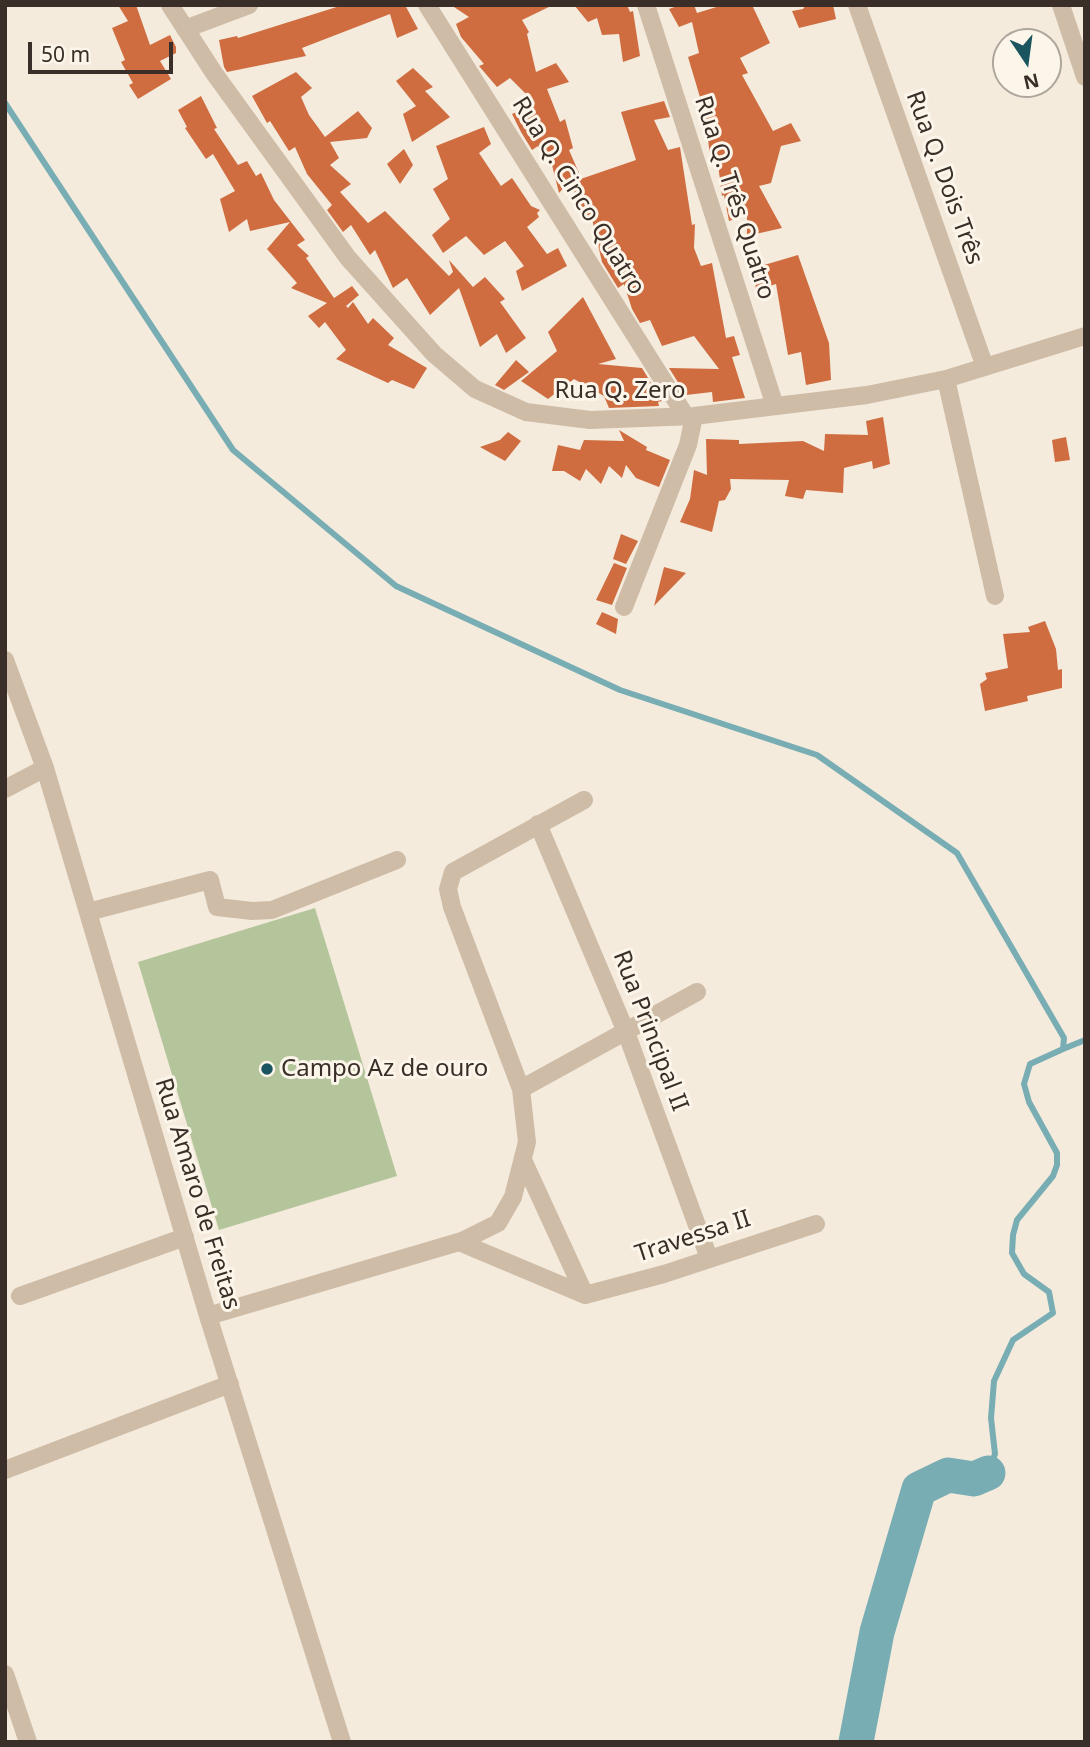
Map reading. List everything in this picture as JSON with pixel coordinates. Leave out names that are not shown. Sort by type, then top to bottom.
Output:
[{"type":"street","name":"Rua Q. Zero","points":[[170,5],[348,258],[435,354],[475,388],[526,412],[590,420],[690,415],[867,395],[946,379],[1085,336]]},
{"type":"street","points":[[185,29],[249,5]]},
{"type":"street","name":"Rua Q. Cinco Quatro","points":[[427,5],[690,415]]},
{"type":"street","name":"Rua Q. Três Quatro","points":[[646,5],[775,406]]},
{"type":"street","name":"Rua Q. Dois Três","points":[[857,5],[985,367]]},
{"type":"street","points":[[1061,5],[1085,77]]},
{"type":"street","points":[[946,379],[995,596]]},
{"type":"street","points":[[624,607],[684,458],[690,415]]},
{"type":"street","name":"Rua Amaro de Freitas","points":[[5,660],[45,768],[208,1316],[342,1742]]},
{"type":"street","points":[[5,789],[45,768]]},
{"type":"street","points":[[208,1316],[459,1242],[498,1223],[513,1197],[527,1142],[522,1089],[452,907],[448,889],[453,872],[584,800]]},
{"type":"street","name":"Rua Principal II","points":[[538,824],[626,1032],[709,1258]]},
{"type":"street","points":[[88,912],[210,880],[217,907],[272,910],[397,860]]},
{"type":"street","points":[[522,1089],[697,992]]},
{"type":"street","points":[[523,1160],[585,1295]]},
{"type":"street","name":"Travessa II","points":[[585,1295],[816,1224]]},
{"type":"street","points":[[20,1296],[185,1237]]},
{"type":"street","points":[[459,1242],[585,1295]]},
{"type":"street","points":[[5,1470],[230,1384]]},
{"type":"street","points":[[5,1674],[28,1742]]},
{"type":"green space","name":"Campo Az de ouro","points":[[315,908],[397,1176],[219,1230],[138,962]]},
{"type":"building","points":[[118,5],[136,5],[150,45],[170,35],[176,47],[176,53],[160,61],[171,79],[138,99],[129,85],[133,83],[121,62],[125,60],[112,28],[128,21]]},
{"type":"building","points":[[343,5],[405,5],[418,29],[397,38],[390,14],[302,48],[306,56],[227,72],[224,67],[219,40],[238,38]]},
{"type":"building","points":[[451,5],[553,5],[522,20],[529,32],[527,34],[536,72],[556,63],[569,82],[547,89],[560,122],[565,119],[573,148],[569,150],[579,173],[569,183],[636,160],[621,112],[664,101],[670,117],[654,120],[668,150],[680,147],[692,225],[695,224],[694,248],[701,266],[712,263],[726,338],[734,336],[740,355],[732,357],[745,398],[713,402],[712,392],[686,395],[669,368],[719,369],[694,336],[662,346],[650,320],[640,323],[624,284],[618,288],[602,262],[592,219],[587,221],[580,202],[568,183],[559,193],[551,161],[547,164],[538,146],[532,150],[512,114],[535,103],[510,78],[497,87],[479,66],[484,64],[461,37],[456,24],[469,17]]},
{"type":"building","points":[[574,5],[627,5],[630,12],[633,11],[640,56],[623,62],[619,34],[602,35],[597,18],[588,22]]},
{"type":"building","points":[[680,5],[694,5],[697,13],[723,5],[752,5],[770,43],[740,58],[748,73],[742,75],[773,131],[791,123],[801,141],[781,146],[771,183],[759,186],[782,228],[747,236],[747,215],[729,221],[724,195],[722,196],[718,164],[715,165],[713,155],[710,156],[705,114],[688,57],[699,53],[692,22],[679,27],[669,9]]},
{"type":"building","points":[[806,5],[833,5],[836,19],[799,28],[792,11],[803,9]]},
{"type":"building","points":[[413,68],[433,87],[425,91],[450,117],[412,142],[403,114],[416,106],[396,81]]},
{"type":"building","points":[[296,72],[312,88],[301,97],[309,115],[325,137],[358,111],[372,128],[367,138],[330,142],[339,158],[330,165],[351,184],[340,192],[368,223],[385,211],[449,276],[453,272],[449,260],[473,287],[485,277],[505,299],[500,302],[526,338],[506,353],[497,334],[480,347],[459,288],[430,315],[407,278],[393,288],[375,250],[370,255],[351,225],[343,232],[327,210],[332,205],[307,174],[295,147],[289,151],[270,121],[267,123],[252,96]]},
{"type":"building","points":[[201,96],[217,128],[214,129],[238,165],[247,161],[256,176],[261,173],[274,200],[305,240],[297,245],[309,256],[306,258],[334,298],[352,286],[359,295],[346,306],[348,308],[353,302],[368,324],[373,318],[394,338],[388,345],[427,368],[414,389],[392,380],[388,383],[336,359],[346,350],[325,322],[319,328],[308,316],[327,303],[291,288],[297,283],[267,249],[290,222],[250,231],[247,219],[229,232],[220,199],[235,191],[213,154],[206,159],[185,128],[187,127],[178,110]]},
{"type":"building","points":[[484,127],[491,144],[479,153],[501,186],[512,178],[531,206],[540,210],[537,213],[539,217],[527,227],[547,254],[558,248],[567,266],[522,291],[516,271],[524,266],[505,241],[484,255],[466,236],[443,253],[432,235],[450,219],[433,189],[448,179],[436,146]]},
{"type":"building","points":[[404,149],[413,165],[400,184],[387,164]]},
{"type":"building","points":[[798,255],[829,343],[831,380],[806,385],[801,352],[788,355],[776,284],[756,290],[754,268]]},
{"type":"building","points":[[583,297],[616,359],[598,364],[642,368],[662,401],[658,402],[659,406],[609,408],[604,396],[574,379],[548,399],[521,381],[557,351],[548,332]]},
{"type":"building","points":[[516,360],[529,372],[504,390],[495,385]]},
{"type":"building","points":[[883,417],[890,464],[873,469],[872,461],[844,468],[843,493],[806,490],[803,499],[785,496],[789,480],[730,479],[731,489],[725,500],[719,501],[712,532],[680,522],[690,499],[694,470],[707,475],[706,439],[739,440],[739,444],[803,441],[824,451],[825,434],[868,435],[866,421]]},
{"type":"building","points":[[619,430],[647,447],[646,450],[670,460],[659,487],[636,478],[626,465],[622,478],[609,466],[601,484],[586,469],[580,481],[564,471],[552,471],[558,445],[580,450],[584,440],[624,441]]},
{"type":"building","points":[[508,432],[521,441],[505,461],[480,447],[500,440]]},
{"type":"building","points":[[1066,437],[1070,460],[1055,462],[1052,440]]},
{"type":"building","points":[[621,534],[638,541],[626,564],[613,559]]},
{"type":"building","points":[[614,563],[627,568],[612,605],[596,600]]},
{"type":"building","points":[[664,567],[686,573],[654,606]]},
{"type":"building","points":[[602,612],[618,619],[616,634],[596,624]]},
{"type":"building","points":[[1045,621],[1056,649],[1058,670],[1062,669],[1062,688],[1027,696],[1028,701],[985,711],[980,684],[987,679],[985,673],[1008,668],[1003,634],[1030,632],[1028,627]]},
{"type":"waterway","points":[[5,103],[233,450],[396,586],[620,690],[817,755],[957,853],[1064,1038],[1063,1049],[1030,1064],[1024,1084],[1029,1102],[1057,1153],[1057,1165],[1053,1176],[1017,1220],[1012,1253],[1024,1274],[1049,1292],[1053,1313],[1013,1340],[994,1381],[991,1418],[995,1454],[988,1473]]},
{"type":"waterway","points":[[1063,1049],[1085,1040]]},
{"type":"waterway","points":[[856,1742],[877,1632],[919,1489],[948,1475],[974,1479],[988,1473]]},
{"type":"place","name":"Campo Az de ouro","points":[[267,1069]]}]
